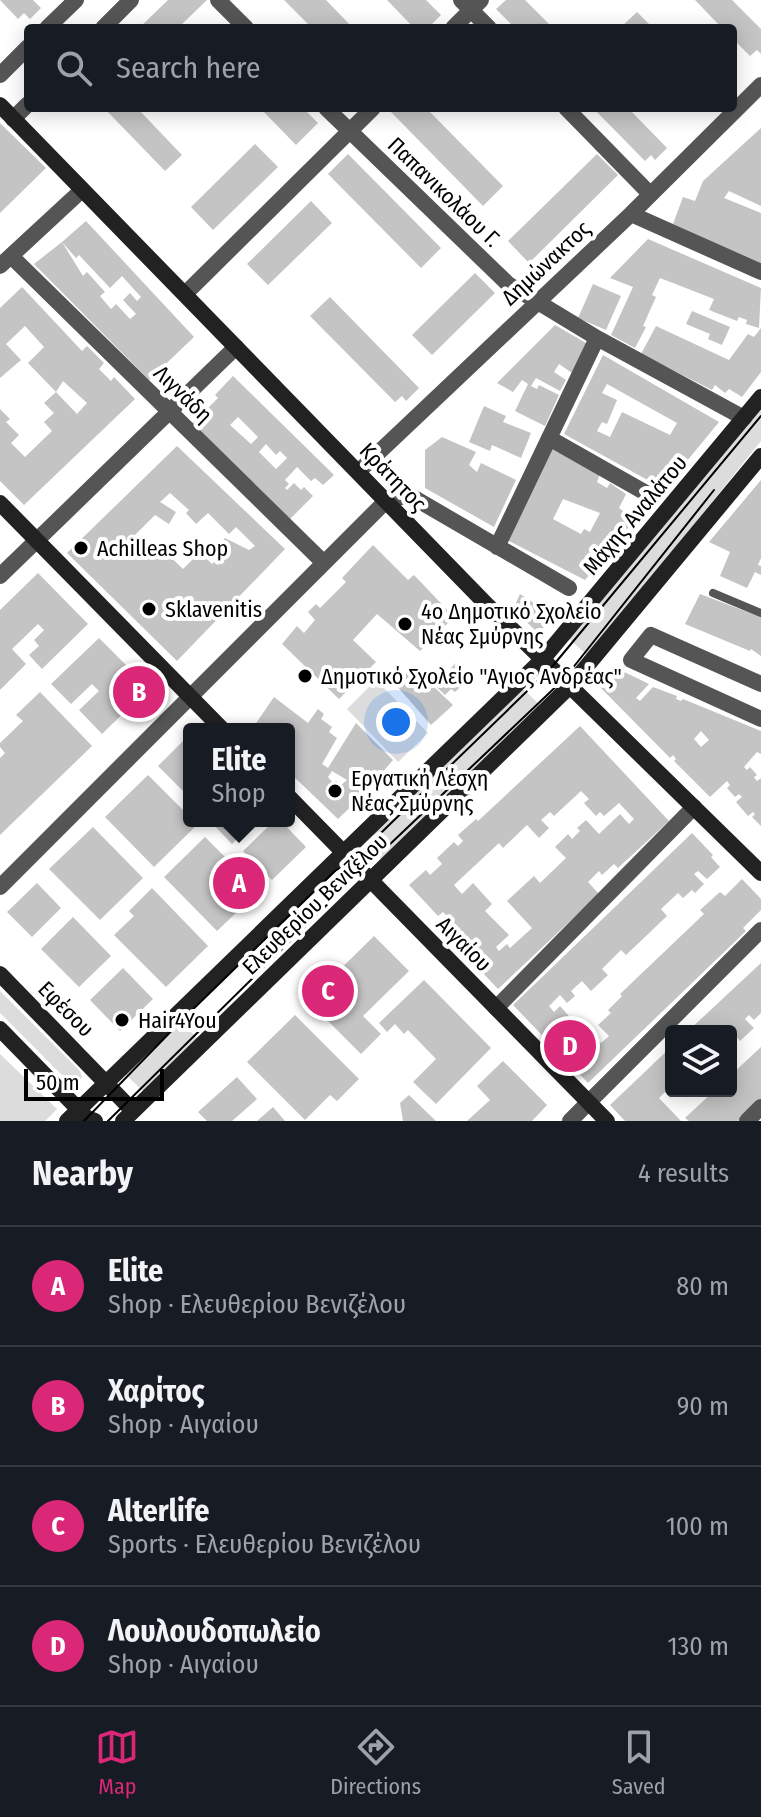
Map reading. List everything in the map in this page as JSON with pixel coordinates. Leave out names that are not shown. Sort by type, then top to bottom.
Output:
[{"type":"street","points":[[51,24],[76,0]]},
{"type":"street","points":[[107,24],[131,0]]},
{"type":"street","points":[[218,0],[242,24]]},
{"type":"street","points":[[456,24],[471,3],[486,24]]},
{"type":"street","points":[[0,75],[24,51]]},
{"type":"street","name":"Δημώνακτος","points":[[737,109],[761,85]]},
{"type":"street","name":"Κράτητος","points":[[0,105],[542,660],[761,873]]},
{"type":"street","points":[[13,119],[24,108]]},
{"type":"street","name":"Παπανικολάου Γ.","points":[[330,112],[508,284],[597,338],[744,418]]},
{"type":"street","points":[[185,294],[369,112]]},
{"type":"street","points":[[570,112],[650,194]]},
{"type":"street","name":"Δημώνακτος","points":[[358,472],[631,214],[734,112]]},
{"type":"street","points":[[5,261],[82,190]]},
{"type":"street","points":[[631,214],[761,272]]},
{"type":"street","name":"Λιγνάδη","points":[[5,261],[170,412],[324,563]]},
{"type":"street","points":[[497,547],[597,338]]},
{"type":"street","points":[[0,576],[236,347]]},
{"type":"street","name":"Μάχης Αναλάτου","points":[[542,660],[761,397]]},
{"type":"street","points":[[549,438],[653,497]]},
{"type":"street","points":[[571,685],[761,456]]},
{"type":"street","points":[[0,887],[386,501],[409,495],[569,588]]},
{"type":"street","points":[[0,503],[216,723]]},
{"type":"street","points":[[761,684],[651,635],[631,660],[761,719]]},
{"type":"street","name":"Ελευθερίου Βενιζέλου","points":[[73,1115],[542,660]]},
{"type":"street","points":[[726,703],[739,676]]},
{"type":"street","name":"Ελευθερίου Βενιζέλου","points":[[129,1118],[571,685]]},
{"type":"street","name":"Αιγαίου","points":[[295,803],[607,1121]]},
{"type":"street","points":[[496,1008],[694,807]]},
{"type":"street","points":[[570,1121],[761,930]]},
{"type":"street","name":"Εφέσου","points":[[0,974],[107,1082],[129,1118]]},
{"type":"street","points":[[0,1029],[73,1115],[95,1121]]},
{"type":"street","points":[[747,1121],[761,1107]]},
{"type":"lane","points":[[713,593],[761,613]]},
{"type":"shaded area","points":[[761,406],[761,441],[588,656],[568,638]]},
{"type":"shaded area","points":[[376,680],[428,733],[398,762],[347,709]]},
{"type":"shaded area","points":[[522,688],[540,705],[380,861],[374,833]]},
{"type":"shaded area","points":[[0,991],[80,1071],[82,1077],[78,1083],[71,1084],[0,1013]]},
{"type":"shaded area","points":[[178,1019],[199,1040],[144,1092],[124,1073]]},
{"type":"shaded area","points":[[0,1054],[57,1109],[45,1121],[0,1121]]},
{"type":"building","points":[[0,0],[33,0],[41,8],[30,19],[24,13],[18,19]]},
{"type":"building","points":[[168,0],[207,0],[182,24],[143,24]]},
{"type":"building","points":[[284,0],[326,0],[349,24],[308,24]]},
{"type":"building","points":[[387,0],[426,0],[441,15],[432,24],[410,24]]},
{"type":"building","points":[[506,0],[525,0],[549,24],[511,24],[496,9]]},
{"type":"building","points":[[695,0],[732,0],[761,29],[761,54],[757,50],[750,56],[737,43],[737,24],[718,24]]},
{"type":"building","points":[[637,12],[649,24],[624,24]]},
{"type":"building","points":[[108,112],[141,112],[182,155],[165,171]]},
{"type":"building","points":[[264,112],[307,112],[318,123],[296,145]]},
{"type":"building","points":[[391,112],[430,112],[503,186],[483,206]]},
{"type":"building","points":[[597,112],[632,112],[667,148],[655,160],[651,155],[645,161]]},
{"type":"building","points":[[0,123],[46,168],[0,213]]},
{"type":"building","points":[[761,128],[761,206],[729,191],[724,198],[761,213],[761,265],[673,224],[683,197],[695,201],[703,181]]},
{"type":"building","points":[[255,144],[278,167],[213,230],[191,207]]},
{"type":"building","points":[[348,154],[441,248],[421,268],[328,174]]},
{"type":"building","points":[[597,154],[618,175],[529,263],[508,241]]},
{"type":"building","points":[[311,201],[332,223],[268,285],[247,264]]},
{"type":"building","points":[[86,221],[194,337],[149,380],[34,264]],"holes":[[[62,242],[110,288],[122,276],[141,297],[137,301],[130,293],[123,300],[136,314],[130,319],[116,304],[111,309],[100,296],[105,292],[87,272],[83,276]]]},
{"type":"building","points":[[648,239],[761,288],[759,328],[746,324],[747,320],[739,317],[737,321],[709,310],[714,299],[660,278],[652,295],[656,297],[643,326],[646,327],[635,348],[611,335],[633,287],[610,278]]},
{"type":"building","points":[[475,273],[495,293],[432,355],[412,335]]},
{"type":"building","points":[[593,284],[621,296],[606,330],[578,318]]},
{"type":"building","points":[[22,287],[82,351],[87,346],[104,363],[99,369],[111,381],[114,377],[135,399],[24,505],[0,481],[0,409],[10,419],[6,422],[19,435],[11,443],[25,457],[52,431],[44,422],[54,413],[44,403],[56,392],[28,363],[44,347],[25,326],[6,344],[21,360],[0,378],[0,308]],"holes":[[[63,381],[87,403],[77,414],[56,392]]]},
{"type":"building","points":[[330,297],[419,388],[406,401],[402,396],[395,402],[310,316]]},
{"type":"building","points":[[692,311],[730,327],[722,345],[708,339],[710,334],[686,324]]},
{"type":"building","points":[[555,325],[586,343],[572,373],[559,364],[554,372],[566,380],[560,391],[536,378],[531,386],[537,389],[539,385],[559,395],[545,426],[515,411],[528,384],[522,380],[513,392],[497,383]]},
{"type":"building","points":[[656,326],[729,360],[748,334],[754,337],[761,328],[761,372],[742,397],[729,389],[725,393],[715,385],[712,390],[641,354]]},
{"type":"building","points":[[603,355],[719,422],[664,489],[564,434]],"holes":[[[607,384],[677,423],[670,435],[622,412],[610,437],[597,431],[602,422],[607,424],[617,400],[602,393]]]},
{"type":"building","points":[[233,376],[334,475],[323,485],[315,478],[311,481],[297,467],[285,480],[289,484],[285,488],[287,490],[294,483],[313,496],[290,519],[192,424],[218,398],[215,395]],"holes":[[[238,417],[258,437],[251,444],[230,425]],[[266,444],[276,455],[280,451],[287,458],[276,469],[259,452]]]},
{"type":"building","points":[[484,406],[506,416],[503,422],[531,433],[521,458],[492,445],[490,451],[469,442]]},
{"type":"building","points":[[442,437],[476,452],[469,465],[477,472],[481,463],[516,480],[494,527],[425,488],[425,450]]},
{"type":"building","points":[[177,446],[285,549],[177,661],[67,553]],"holes":[[[170,493],[189,510],[186,513],[196,524],[208,513],[229,534],[236,527],[255,546],[249,550],[225,538],[218,546],[225,551],[212,564],[200,552],[183,569],[160,547],[150,559],[131,539],[155,515],[169,524],[176,512],[160,502]]]},
{"type":"building","points":[[550,448],[600,474],[597,482],[607,488],[610,483],[626,494],[619,508],[629,515],[636,506],[642,511],[585,580],[507,540]],"holes":[[[563,499],[600,513],[590,532],[584,529],[581,534],[553,519]]]},
{"type":"building","points":[[761,480],[761,558],[758,565],[761,566],[761,575],[755,572],[747,588],[720,576],[730,552],[709,542]]},
{"type":"building","points":[[373,545],[408,580],[414,575],[454,617],[420,651],[377,614],[353,640],[376,662],[339,699],[282,644],[297,626],[304,633],[315,620],[308,612],[316,604],[320,608],[346,582],[342,578]]},
{"type":"building","points":[[38,573],[88,624],[42,669],[29,655],[39,646],[34,640],[44,630],[38,624],[12,649],[26,664],[0,690],[0,610]]},
{"type":"building","points":[[520,594],[555,616],[538,633],[513,609]]},
{"type":"building","points":[[700,594],[761,617],[761,656],[751,649],[685,624]]},
{"type":"building","points":[[99,638],[149,688],[102,734],[79,710],[99,691],[92,684],[71,704],[51,684]]},
{"type":"building","points":[[456,663],[471,677],[455,692],[451,689],[445,695],[429,680],[435,674],[440,679]]},
{"type":"building","points":[[413,667],[453,705],[431,725],[395,684]]},
{"type":"building","points":[[614,667],[649,684],[636,698],[640,701],[653,687],[677,696],[676,699],[683,699],[761,731],[761,754],[757,752],[744,767],[747,770],[750,767],[757,775],[754,777],[757,781],[761,778],[761,826],[752,817],[753,812],[748,816],[736,802],[742,797],[739,794],[735,797],[727,788],[730,785],[727,781],[710,797],[674,761],[673,755],[670,758],[597,684]],"holes":[[[701,731],[709,740],[701,747],[694,739]]]},
{"type":"building","points":[[40,692],[92,746],[0,835],[0,758],[5,753],[0,743],[23,721],[16,715]]},
{"type":"building","points":[[274,697],[308,723],[318,709],[324,714],[321,719],[332,727],[329,732],[337,738],[322,764],[328,768],[356,723],[393,760],[338,819],[295,778],[295,723],[256,723]],"holes":[[[332,771],[347,780],[341,785],[336,781],[333,783],[328,777]]]},
{"type":"building","points":[[580,726],[669,821],[618,868],[614,864],[602,875],[599,871],[588,882],[599,894],[498,989],[465,954],[474,945],[443,912],[438,916],[409,885],[426,870],[430,875],[442,864],[437,858],[454,842],[458,846],[463,841],[458,835],[476,819],[478,821]],"holes":[[[581,791],[589,799],[584,803],[596,816],[600,812],[604,816],[619,803],[634,819],[629,824],[620,814],[599,834],[586,820],[577,828],[580,831],[572,839],[568,834],[555,847],[566,858],[540,883],[534,876],[507,901],[532,928],[510,948],[507,944],[499,951],[496,947],[509,935],[485,911],[492,904],[473,883],[462,894],[454,885],[499,843],[503,848],[527,825],[539,838],[549,828],[541,820],[550,812],[554,816]]]},
{"type":"building","points":[[183,741],[183,791],[158,766]]},
{"type":"building","points":[[148,775],[183,810],[183,827],[195,827],[154,867],[105,817]]},
{"type":"building","points":[[93,827],[143,878],[100,920],[49,869]]},
{"type":"building","points":[[216,827],[250,827],[232,844]]},
{"type":"building","points":[[268,827],[287,827],[306,847],[272,880],[243,851]]},
{"type":"building","points":[[692,833],[720,867],[707,879],[698,871],[694,874],[704,884],[695,893],[692,890],[683,898],[678,893],[661,909],[667,916],[626,955],[621,950],[602,969],[608,975],[591,991],[582,981],[571,991],[575,996],[567,1003],[560,995],[549,1006],[554,1012],[560,1006],[575,1023],[578,1020],[601,1043],[609,1036],[598,1025],[611,1013],[608,1010],[622,996],[620,994],[704,914],[700,910],[720,892],[725,896],[742,879],[761,899],[761,910],[743,928],[746,931],[588,1083],[513,1005]]},
{"type":"building","points":[[205,837],[259,891],[217,931],[164,877]]},
{"type":"building","points":[[37,883],[61,908],[32,937],[7,912]]},
{"type":"building","points":[[152,888],[208,946],[166,987],[114,935],[134,916],[129,911]]},
{"type":"building","points":[[73,917],[111,956],[79,987],[41,949]]},
{"type":"building","points":[[374,936],[409,971],[363,1016],[381,1034],[361,1054],[308,1001]]},
{"type":"building","points":[[761,963],[761,1013],[754,1020],[749,1015],[745,1019],[754,1028],[740,1041],[737,1025],[694,1025]]},
{"type":"building","points":[[123,968],[153,999],[120,1031],[90,1000]]},
{"type":"building","points":[[424,980],[491,1048],[436,1104],[413,1082],[436,1059],[408,1030],[404,1034],[395,1024],[387,1032],[379,1023]]},
{"type":"building","points":[[295,1015],[359,1079],[337,1101],[330,1095],[305,1120],[247,1062]]},
{"type":"building","points":[[761,1047],[761,1099],[738,1121],[689,1121],[685,1118],[708,1097],[737,1097],[737,1069]]},
{"type":"building","points":[[665,1053],[665,1092],[659,1098],[681,1121],[625,1121],[610,1105]]},
{"type":"building","points":[[503,1061],[547,1105],[532,1121],[467,1121],[490,1100],[477,1086]]},
{"type":"building","points":[[237,1077],[257,1099],[232,1121],[207,1121],[198,1112]]},
{"type":"building","points":[[409,1095],[436,1121],[403,1121],[400,1103]]},
{"type":"building","points":[[273,1107],[285,1121],[257,1121]]},
{"type":"tram line","points":[[84,1121],[182,1020],[335,871],[351,862],[551,668],[761,416]]},
{"type":"tram line","points":[[108,1121],[348,884],[564,679],[714,490]]},
{"type":"place","name":"Achilleas Shop","points":[[81,548]]},
{"type":"place","name":"Sklavenitis","points":[[149,609]]},
{"type":"place","name":"4o Δημοτικό Σχολείο Νέας Σμύρνης","points":[[405,624]]},
{"type":"place","name":"Δημοτικό Σχολείο \"Αγιος Ανδρέας\"","points":[[305,676]]},
{"type":"place","name":"Χαρίτος","points":[[139,692]]},
{"type":"place","name":"Εργατική Λέσχη Νέας Σμύρνης","points":[[335,791]]},
{"type":"place","name":"Elite","points":[[239,883]]},
{"type":"place","name":"Alterlife","points":[[328,991]]},
{"type":"place","name":"Hair4You","points":[[122,1020]]},
{"type":"place","name":"Λουλουδοπωλείο","points":[[570,1046]]}]
